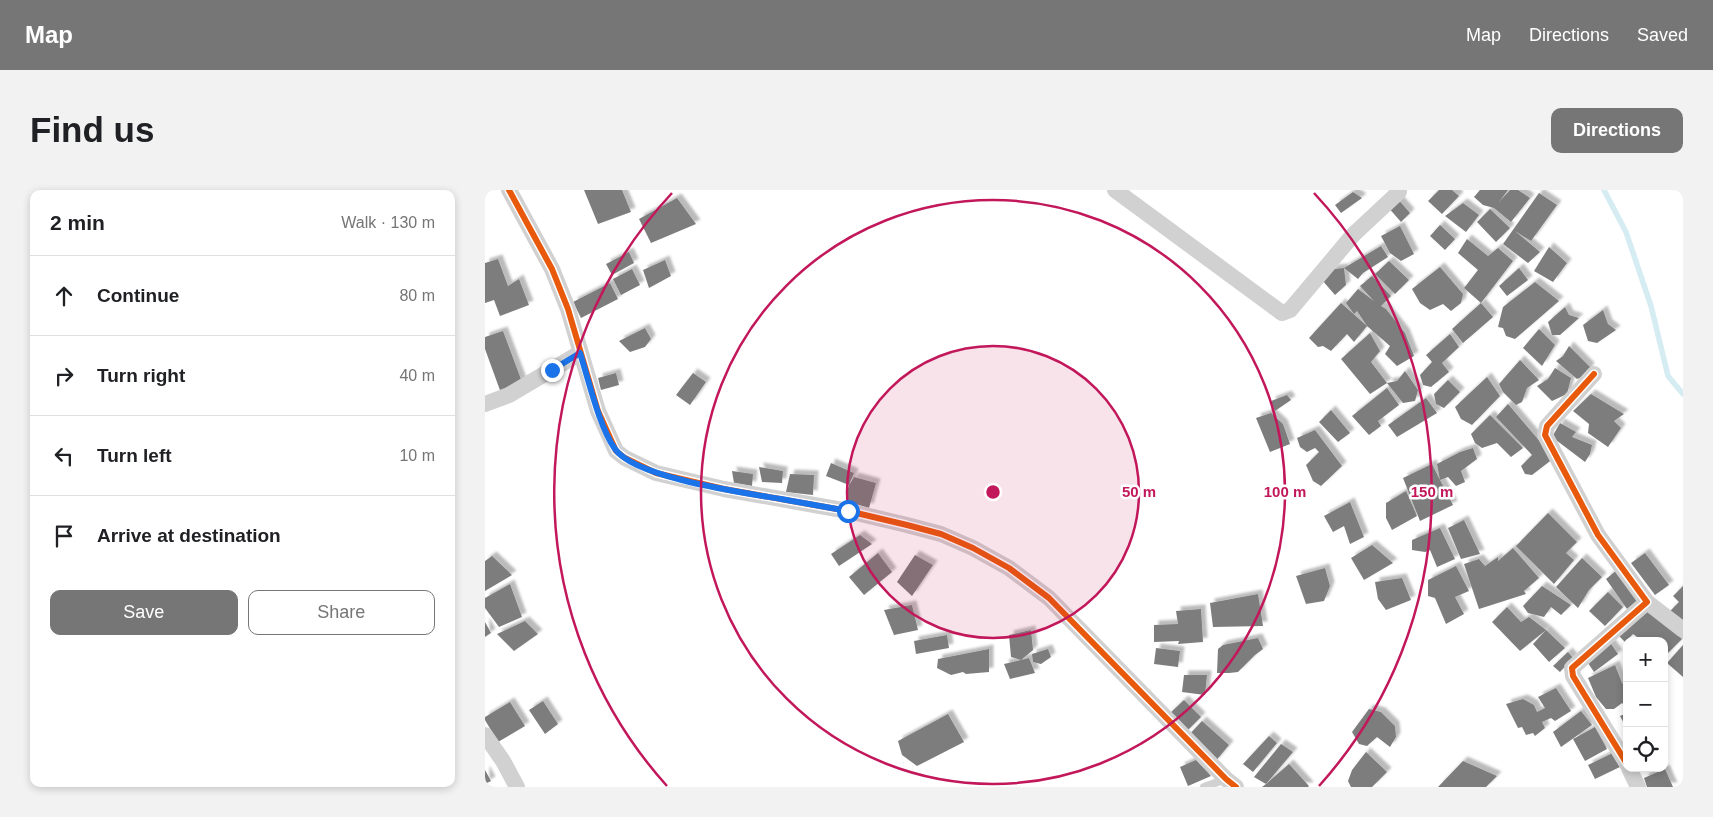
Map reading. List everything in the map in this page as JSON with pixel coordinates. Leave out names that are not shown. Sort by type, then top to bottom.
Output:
[{"type":"street","points":[[509,190],[552,269],[568,309],[598,411],[616,451],[625,458],[656,473],[724,489],[890,521],[941,534],[973,548],[1009,568],[1049,598],[1231,783]]},
{"type":"street","points":[[1115,190],[1282,313],[1291,310],[1353,235],[1399,192]]},
{"type":"street","points":[[485,404],[509,395],[580,353]]},
{"type":"street","points":[[1594,374],[1547,426],[1545,435],[1602,542],[1647,602],[1683,630]]},
{"type":"street","points":[[1623,757],[1573,676],[1572,668],[1647,602]]},
{"type":"street","points":[[485,736],[503,761],[517,787]]},
{"type":"street","points":[[1631,772],[1638,787]]},
{"type":"lane","points":[[1204,787],[1231,783]]},
{"type":"building","points":[[584,190],[622,190],[631,212],[598,224]]},
{"type":"building","points":[[1439,190],[1452,190],[1459,196],[1442,214],[1428,201]]},
{"type":"building","points":[[1480,190],[1508,190],[1499,202],[1510,190],[1518,190],[1530,198],[1511,222],[1494,208],[1483,205],[1474,197]]},
{"type":"building","points":[[1353,192],[1362,198],[1341,213],[1335,205]]},
{"type":"building","points":[[1539,193],[1557,205],[1531,241],[1515,231],[1540,252],[1528,263],[1503,244]]},
{"type":"building","points":[[677,198],[696,224],[651,243],[639,219]]},
{"type":"building","points":[[1397,198],[1410,213],[1401,222],[1387,206]]},
{"type":"building","points":[[1463,203],[1479,215],[1466,232],[1445,216]]},
{"type":"building","points":[[1490,209],[1510,228],[1496,242],[1477,222]]},
{"type":"building","points":[[1440,225],[1455,239],[1445,250],[1430,236]]},
{"type":"building","points":[[1400,226],[1414,254],[1401,261],[1390,253],[1381,236]]},
{"type":"building","points":[[1467,239],[1488,256],[1498,248],[1513,261],[1481,303],[1464,288],[1478,270],[1458,253]]},
{"type":"building","points":[[1381,246],[1388,257],[1363,273],[1358,279],[1344,268]]},
{"type":"building","points":[[1549,247],[1567,263],[1553,282],[1534,271]]},
{"type":"building","points":[[629,252],[634,263],[612,275],[606,264]]},
{"type":"building","points":[[498,259],[508,286],[519,279],[529,305],[500,316],[494,300],[485,303],[485,263]]},
{"type":"building","points":[[665,260],[671,276],[649,288],[643,270]]},
{"type":"building","points":[[1389,261],[1409,280],[1395,294],[1375,274]]},
{"type":"building","points":[[1440,267],[1463,294],[1461,303],[1451,311],[1443,304],[1430,310],[1420,303],[1412,289]]},
{"type":"building","points":[[1344,268],[1346,285],[1335,295],[1322,280],[1334,269]]},
{"type":"building","points":[[1519,268],[1528,280],[1507,296],[1499,286]]},
{"type":"building","points":[[632,269],[640,285],[621,295],[613,279]]},
{"type":"building","points":[[1372,276],[1391,296],[1381,306],[1386,309],[1405,333],[1414,356],[1397,366],[1385,354],[1390,346],[1367,326],[1357,311],[1354,314],[1346,303],[1358,289],[1374,301],[1360,286]]},
{"type":"building","points":[[1535,282],[1559,301],[1515,339],[1506,336],[1503,328],[1498,327],[1503,307]]},
{"type":"building","points":[[610,283],[618,299],[581,318],[573,302]]},
{"type":"building","points":[[1341,303],[1367,326],[1354,342],[1347,334],[1331,351],[1323,346],[1318,347],[1309,338]]},
{"type":"building","points":[[1481,303],[1493,317],[1463,343],[1452,329]]},
{"type":"building","points":[[1565,307],[1569,315],[1579,318],[1560,335],[1552,335],[1548,322]]},
{"type":"building","points":[[1603,310],[1608,324],[1616,330],[1597,343],[1588,341],[1583,325]]},
{"type":"building","points":[[645,328],[651,339],[645,347],[630,352],[619,341]]},
{"type":"building","points":[[1539,329],[1555,345],[1542,366],[1523,348]]},
{"type":"building","points":[[503,331],[522,382],[501,393],[485,349],[485,337]]},
{"type":"building","points":[[1370,333],[1380,351],[1371,362],[1387,383],[1370,394],[1341,359]]},
{"type":"building","points":[[1450,334],[1459,347],[1442,363],[1449,372],[1431,387],[1423,385],[1420,375],[1432,362],[1426,355]]},
{"type":"building","points":[[1569,346],[1590,367],[1585,376],[1577,379],[1556,361],[1563,356]]},
{"type":"building","points":[[1520,360],[1539,380],[1527,388],[1522,402],[1516,405],[1503,392],[1499,384]]},
{"type":"building","points":[[1555,368],[1571,378],[1567,394],[1552,401],[1537,386],[1548,379]]},
{"type":"building","points":[[1405,371],[1418,390],[1415,401],[1403,403],[1387,383],[1397,381]]},
{"type":"building","points":[[616,373],[619,385],[601,390],[598,378]]},
{"type":"building","points":[[693,373],[706,382],[690,405],[676,395]]},
{"type":"building","points":[[1487,377],[1500,396],[1472,425],[1461,419],[1455,407]]},
{"type":"building","points":[[1448,380],[1460,392],[1444,408],[1436,404],[1434,394]]},
{"type":"building","points":[[1387,388],[1399,405],[1378,421],[1381,426],[1369,435],[1352,416]]},
{"type":"building","points":[[1591,394],[1624,414],[1614,421],[1621,428],[1608,447],[1588,433],[1589,424],[1573,411]]},
{"type":"building","points":[[1287,395],[1291,400],[1275,411],[1271,401]]},
{"type":"building","points":[[1426,398],[1437,413],[1397,437],[1388,425]]},
{"type":"building","points":[[1508,404],[1554,458],[1532,475],[1525,474],[1521,466],[1532,455],[1496,417]]},
{"type":"building","points":[[1331,410],[1350,433],[1338,442],[1319,422]]},
{"type":"building","points":[[1271,413],[1283,424],[1290,444],[1270,452],[1256,418]]},
{"type":"building","points":[[1490,415],[1523,448],[1511,457],[1497,443],[1482,448],[1475,443],[1471,434]]},
{"type":"building","points":[[1560,423],[1576,432],[1572,437],[1592,445],[1590,454],[1585,462],[1552,437]]},
{"type":"building","points":[[1315,430],[1342,466],[1321,486],[1313,481],[1306,465],[1319,452],[1315,448],[1307,452],[1300,447],[1297,438]]},
{"type":"building","points":[[1473,448],[1477,459],[1461,471],[1465,482],[1456,486],[1448,477],[1440,480],[1437,464],[1460,452]]},
{"type":"building","points":[[831,463],[854,473],[849,485],[826,476]]},
{"type":"building","points":[[1432,464],[1453,505],[1420,521],[1403,478]]},
{"type":"building","points":[[759,467],[783,471],[782,483],[762,482]]},
{"type":"building","points":[[732,471],[753,474],[752,486],[734,483]]},
{"type":"building","points":[[790,474],[814,475],[813,495],[786,492]]},
{"type":"building","points":[[854,477],[876,483],[869,508],[849,502],[846,495]]},
{"type":"building","points":[[1406,491],[1417,516],[1392,530],[1386,518],[1386,503]]},
{"type":"building","points":[[1350,502],[1364,537],[1350,544],[1344,526],[1333,532],[1324,516]]},
{"type":"building","points":[[1548,513],[1577,542],[1566,553],[1574,560],[1554,584],[1516,546]]},
{"type":"building","points":[[1464,520],[1480,554],[1461,559],[1448,528]]},
{"type":"building","points":[[1440,528],[1455,559],[1437,567],[1430,550],[1425,552],[1412,550],[1412,540]]},
{"type":"building","points":[[860,535],[872,544],[839,566],[831,554]]},
{"type":"building","points":[[1372,545],[1393,563],[1364,580],[1351,558]]},
{"type":"building","points":[[1513,548],[1539,578],[1524,591],[1526,594],[1479,609],[1464,564],[1479,559],[1485,566],[1498,557],[1498,561]]},
{"type":"building","points":[[878,553],[892,572],[864,595],[849,577]]},
{"type":"building","points":[[1645,553],[1669,585],[1655,595],[1631,563]]},
{"type":"building","points":[[915,555],[933,565],[912,596],[897,582]]},
{"type":"building","points":[[492,556],[512,575],[485,591],[485,561]]},
{"type":"building","points":[[1582,558],[1602,577],[1589,590],[1578,608],[1556,587]]},
{"type":"building","points":[[1456,566],[1469,591],[1455,597],[1464,614],[1446,624],[1435,598],[1428,596],[1428,580]]},
{"type":"building","points":[[1325,568],[1330,586],[1324,601],[1306,604],[1296,576]]},
{"type":"building","points":[[1617,570],[1640,599],[1627,609],[1606,579]]},
{"type":"building","points":[[1402,578],[1411,600],[1386,610],[1378,599],[1375,582]]},
{"type":"building","points":[[510,584],[522,617],[499,627],[485,608],[485,598]]},
{"type":"building","points":[[1542,586],[1571,605],[1561,615],[1551,607],[1544,617],[1528,613],[1523,606]]},
{"type":"building","points":[[1683,586],[1683,628],[1669,612],[1679,602],[1673,596]]},
{"type":"building","points":[[1608,592],[1623,607],[1605,626],[1589,611]]},
{"type":"building","points":[[1258,594],[1263,626],[1213,627],[1210,603]]},
{"type":"building","points":[[912,605],[918,630],[894,635],[884,610]]},
{"type":"building","points":[[1507,607],[1521,622],[1529,617],[1546,630],[1520,651],[1492,622]]},
{"type":"building","points":[[1647,607],[1682,639],[1668,653],[1668,637],[1637,637],[1633,634],[1630,637],[1623,637],[1623,640],[1617,634]]},
{"type":"building","points":[[1201,609],[1203,642],[1178,644],[1179,641],[1154,642],[1154,625],[1178,624],[1176,611]]},
{"type":"building","points":[[525,621],[538,634],[514,651],[497,634]]},
{"type":"building","points":[[485,622],[491,633],[485,637]]},
{"type":"building","points":[[1031,630],[1033,650],[1021,660],[1011,657],[1009,635]]},
{"type":"building","points":[[1546,630],[1565,648],[1549,662],[1533,644]]},
{"type":"building","points":[[947,635],[949,648],[916,654],[914,641]]},
{"type":"building","points":[[1258,638],[1263,649],[1238,672],[1217,673],[1218,649],[1223,645]]},
{"type":"building","points":[[1609,641],[1618,654],[1594,672],[1586,660]]},
{"type":"building","points":[[1683,645],[1683,677],[1668,662]]},
{"type":"building","points":[[1156,648],[1180,651],[1178,667],[1154,664]]},
{"type":"building","points":[[989,649],[989,672],[966,674],[963,672],[951,675],[937,668],[938,659]]},
{"type":"building","points":[[1048,649],[1051,657],[1041,664],[1033,662],[1032,654]]},
{"type":"building","points":[[1568,652],[1573,658],[1560,672],[1553,666]]},
{"type":"building","points":[[1029,658],[1035,673],[1010,679],[1004,664]]},
{"type":"building","points":[[1615,665],[1623,683],[1623,704],[1614,709],[1606,709],[1596,697],[1588,678]]},
{"type":"building","points":[[1184,675],[1207,675],[1205,695],[1182,692]]},
{"type":"building","points":[[1556,688],[1571,711],[1555,721],[1551,718],[1542,722],[1545,728],[1535,736],[1533,733],[1526,735],[1522,727],[1518,728],[1506,704],[1523,699],[1534,705],[1537,712],[1545,708],[1538,697]]},
{"type":"building","points":[[1184,700],[1201,717],[1185,733],[1168,715]]},
{"type":"building","points":[[543,701],[558,724],[545,734],[529,710]]},
{"type":"building","points":[[510,702],[525,726],[498,742],[485,717]]},
{"type":"building","points":[[1369,709],[1381,712],[1395,726],[1396,737],[1390,747],[1377,737],[1367,746],[1359,744],[1352,732]]},
{"type":"building","points":[[1581,711],[1592,725],[1561,747],[1553,732]]},
{"type":"building","points":[[948,714],[964,742],[917,766],[902,755],[898,741]]},
{"type":"building","points":[[1202,721],[1229,745],[1214,763],[1187,737]]},
{"type":"building","points":[[1595,727],[1607,749],[1585,761],[1573,739]]},
{"type":"building","points":[[1269,736],[1277,743],[1253,772],[1243,764]]},
{"type":"building","points":[[1281,744],[1293,752],[1266,784],[1254,777]]},
{"type":"building","points":[[1617,751],[1623,763],[1623,765],[1595,779],[1588,765]]},
{"type":"building","points":[[1366,752],[1387,772],[1372,787],[1351,787],[1348,781],[1352,770]]},
{"type":"building","points":[[1196,760],[1211,776],[1188,786],[1180,767]]},
{"type":"building","points":[[1463,761],[1497,776],[1486,787],[1438,787]]},
{"type":"building","points":[[1289,764],[1308,787],[1262,787]]},
{"type":"building","points":[[485,770],[491,781],[485,784]]},
{"type":"building","points":[[1658,772],[1666,772],[1673,787],[1647,787],[1644,778]]},
{"type":"waterway","points":[[1604,190],[1626,232],[1651,306],[1668,376],[1683,394]]},
{"type":"cycle path","points":[[509,190],[552,269],[568,309],[598,411],[616,451],[625,458],[656,473],[724,489],[848,511],[941,534],[973,548],[1009,568],[1049,598],[1236,787]]},
{"type":"cycle path","points":[[1594,374],[1547,426],[1545,435],[1598,535],[1647,602],[1572,668],[1573,676],[1623,757]]},
{"type":"route","points":[[552,370],[580,353],[598,411],[616,451],[625,458],[656,473],[724,489],[848,511]]}]
